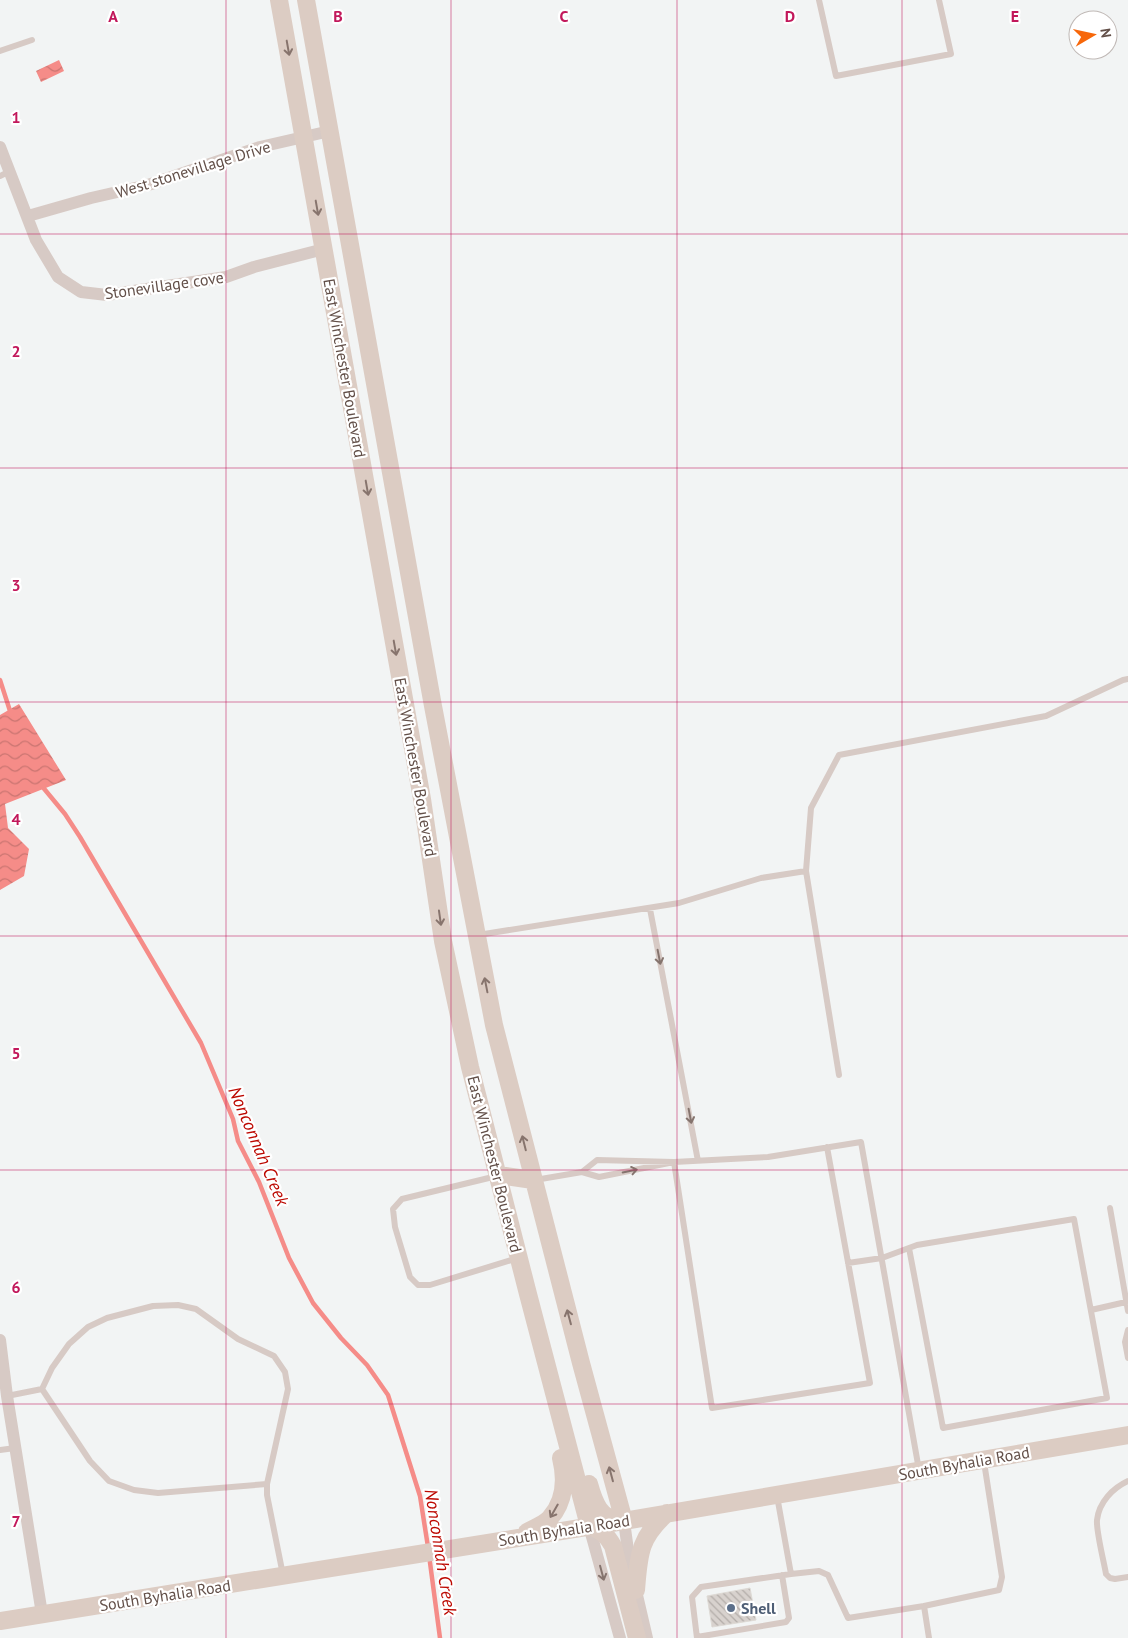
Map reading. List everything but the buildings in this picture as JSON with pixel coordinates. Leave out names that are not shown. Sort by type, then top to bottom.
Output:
[{"type":"main road","name":"East Winchester Boulevard","points":[[279,0],[422,799],[444,942],[470,1067],[589,1526]]},
{"type":"main road","name":"East Winchester Boulevard","points":[[306,0],[433,706],[494,1025],[624,1521]]},
{"type":"main road","points":[[498,1175],[534,1180]]},
{"type":"main road","points":[[528,1294],[545,1328],[557,1362],[595,1504],[600,1512],[608,1517],[624,1521]]},
{"type":"main road","points":[[518,1538],[550,1518],[562,1498],[565,1474],[525,1306],[528,1294]]},
{"type":"main road","name":"South Byhalia Road","points":[[0,1621],[624,1521],[1128,1435]]},
{"type":"main road","points":[[636,1590],[640,1549],[646,1536],[667,1513]]},
{"type":"main road","points":[[589,1526],[600,1530],[608,1536],[613,1546],[636,1638]]},
{"type":"street","name":"West stonevillage Drive","points":[[28,216],[90,198],[148,185],[260,147],[330,131]]},
{"type":"street","name":"Stonevillage cove","points":[[0,147],[5,173],[28,216],[36,240],[58,277],[82,292],[107,295],[226,277],[254,267],[324,249]]},
{"type":"street","points":[[0,1340],[5,1401],[15,1448],[42,1614]]},
{"type":"street","points":[[624,1521],[630,1565],[647,1638]]},
{"type":"street","points":[[589,1526],[620,1638]]},
{"type":"lane","points":[[819,0],[836,76],[951,54],[939,0]]},
{"type":"lane","points":[[0,51],[32,40]]},
{"type":"lane","points":[[839,1075],[806,871],[811,808],[839,755],[1046,716],[1128,679]]},
{"type":"lane","points":[[477,935],[650,909],[679,903],[761,878],[806,871]]},
{"type":"lane","points":[[650,909],[698,1161]]},
{"type":"lane","points":[[582,1172],[597,1160],[674,1162],[768,1157],[861,1142],[919,1471]]},
{"type":"lane","points":[[674,1162],[712,1408],[870,1383],[827,1147]]},
{"type":"lane","points":[[534,1180],[582,1172],[599,1177],[674,1162]]},
{"type":"lane","points":[[498,1175],[402,1199],[393,1209],[395,1227],[410,1277],[418,1285],[430,1285],[519,1258]]},
{"type":"lane","points":[[1110,1208],[1128,1311]]},
{"type":"lane","points":[[848,1263],[882,1258],[917,1245],[1074,1219],[1107,1398],[943,1428],[909,1248]]},
{"type":"lane","points":[[1091,1310],[1126,1302]]},
{"type":"lane","points":[[5,1401],[42,1389],[52,1368],[69,1344],[88,1327],[107,1318],[153,1306],[178,1305],[196,1309],[238,1339],[274,1356],[285,1372],[288,1389],[267,1484],[267,1495],[284,1576]]},
{"type":"lane","points":[[1128,1330],[1125,1342],[1128,1358]]},
{"type":"lane","points":[[42,1389],[90,1461],[109,1481],[134,1490],[158,1493],[267,1484]]},
{"type":"lane","points":[[0,1450],[15,1448]]},
{"type":"lane","points":[[782,1575],[789,1618],[786,1622],[697,1637],[692,1597],[701,1587],[782,1575],[818,1571],[828,1575],[848,1618],[924,1606],[1000,1590],[1002,1577],[983,1460]]},
{"type":"lane","points":[[1128,1481],[1117,1486],[1110,1493],[1101,1507],[1097,1520],[1106,1574],[1110,1578],[1115,1579],[1128,1577]]},
{"type":"lane","points":[[776,1494],[791,1574]]},
{"type":"lane","points":[[924,1606],[929,1638]]},
{"type":"water","points":[[59,60],[64,71],[41,82],[36,71]]},
{"type":"water","points":[[19,704],[66,780],[5,804],[8,828],[29,849],[24,876],[0,890],[0,715]]},
{"type":"waterway","name":"Nonconnah Creek","points":[[0,680],[11,714]]},
{"type":"waterway","name":"Nonconnah Creek","points":[[41,785],[65,814],[80,837],[201,1043],[233,1119],[238,1141],[259,1182],[289,1258],[313,1303],[341,1338],[367,1365],[388,1395],[420,1496],[428,1547]]},
{"type":"waterway","name":"Nonconnah Creek","points":[[429,1555],[440,1638]]},
{"type":"place","name":"Shell","points":[[731,1608]]}]
